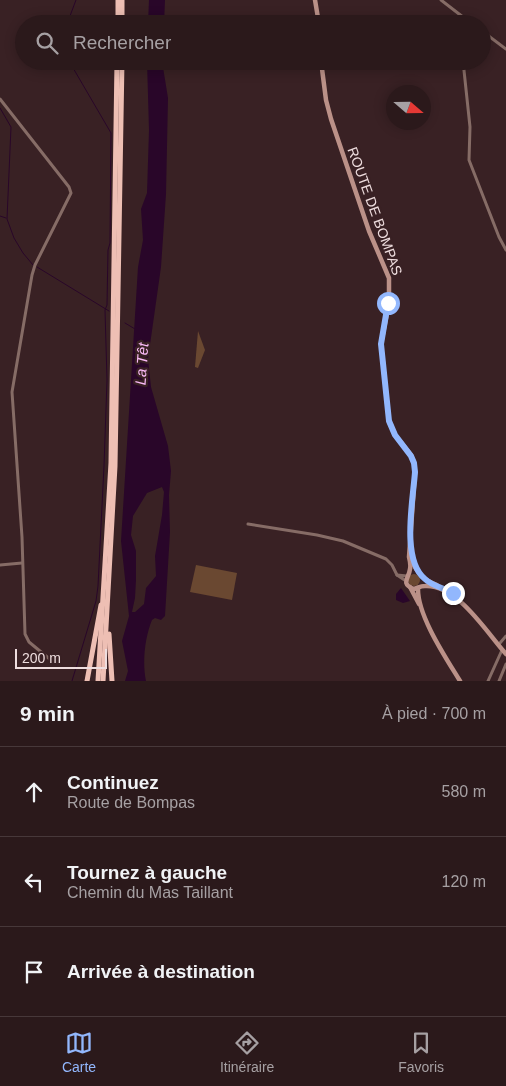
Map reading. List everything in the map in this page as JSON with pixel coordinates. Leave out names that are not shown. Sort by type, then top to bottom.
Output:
[{"type":"highway","points":[[119,15],[121,0]]},
{"type":"highway","points":[[121,0],[122,15]]},
{"type":"highway","points":[[98,681],[113,421],[117,70]]},
{"type":"highway","points":[[103,681],[117,420],[122,70]]},
{"type":"highway","points":[[87,681],[99,611],[103,600]]},
{"type":"highway","points":[[107,613],[112,681]]},
{"type":"main road","points":[[315,0],[318,15]]},
{"type":"main road","name":"ROUTE DE BOMPAS","points":[[322,70],[326,100],[331,119],[369,231],[389,278],[388,303],[381,344],[391,428],[414,463],[410,541]]},
{"type":"main road","points":[[410,541],[412,561],[423,581],[418,595],[421,606]]},
{"type":"main road","points":[[410,541],[409,557],[411,567],[407,577],[410,587],[421,606],[437,642],[460,681]]},
{"type":"main road","points":[[407,577],[413,572],[453,593],[464,601],[505,651]]},
{"type":"main road","points":[[410,587],[414,589],[435,587],[458,600],[505,651]]},
{"type":"street","points":[[442,0],[460,14]]},
{"type":"street","points":[[491,38],[506,49]]},
{"type":"street","points":[[464,70],[470,127],[469,160],[495,229],[506,250]]},
{"type":"street","points":[[0,98],[69,187],[71,193],[35,264],[12,392],[27,638],[52,662]]},
{"type":"street","points":[[248,524],[317,535],[344,542],[386,559],[398,576],[407,577]]},
{"type":"street","points":[[0,565],[22,563]]},
{"type":"street","points":[[500,643],[506,636]]},
{"type":"street","points":[[488,681],[505,651]]},
{"type":"street","points":[[499,681],[506,664]]},
{"type":"shaded area","points":[[198,331],[205,350],[198,368],[195,367]]},
{"type":"shaded area","points":[[196,565],[237,573],[232,600],[190,592]]},
{"type":"shaded area","points":[[412,574],[416,574],[420,580],[416,586],[412,586],[408,582],[408,578]]},
{"type":"water","points":[[149,0],[165,0],[164,15],[148,15]]},
{"type":"water","name":"La Têt","points":[[147,70],[163,70],[168,98],[166,194],[161,267],[148,359],[151,387],[168,446],[171,471],[169,495],[170,532],[165,616],[161,620],[155,618],[152,620],[144,658],[146,681],[125,681],[128,671],[122,641],[129,616],[121,541],[138,267],[143,240],[141,209],[147,193],[149,130]],"holes":[[[162,487],[164,492],[155,556],[156,576],[146,588],[144,604],[135,612],[132,612],[136,580],[136,551],[131,535],[133,516],[147,493]]]},
{"type":"water","points":[[401,588],[410,601],[403,603],[396,600],[396,594]]},
{"type":"waterway","points":[[70,15],[76,0]]},
{"type":"waterway","points":[[72,681],[96,601],[98,586],[107,380],[105,310],[107,305],[108,250],[110,243],[111,133],[74,70]]},
{"type":"waterway","points":[[0,108],[11,127],[7,219],[14,238],[33,265]]},
{"type":"waterway","points":[[0,216],[6,218]]},
{"type":"waterway","points":[[37,267],[109,311]]},
{"type":"waterway","points":[[125,323],[135,329]]},
{"type":"route","points":[[388,303],[381,344],[389,421],[395,435],[411,456],[415,472],[410,541],[412,561],[418,573],[424,579],[453,593]]}]
